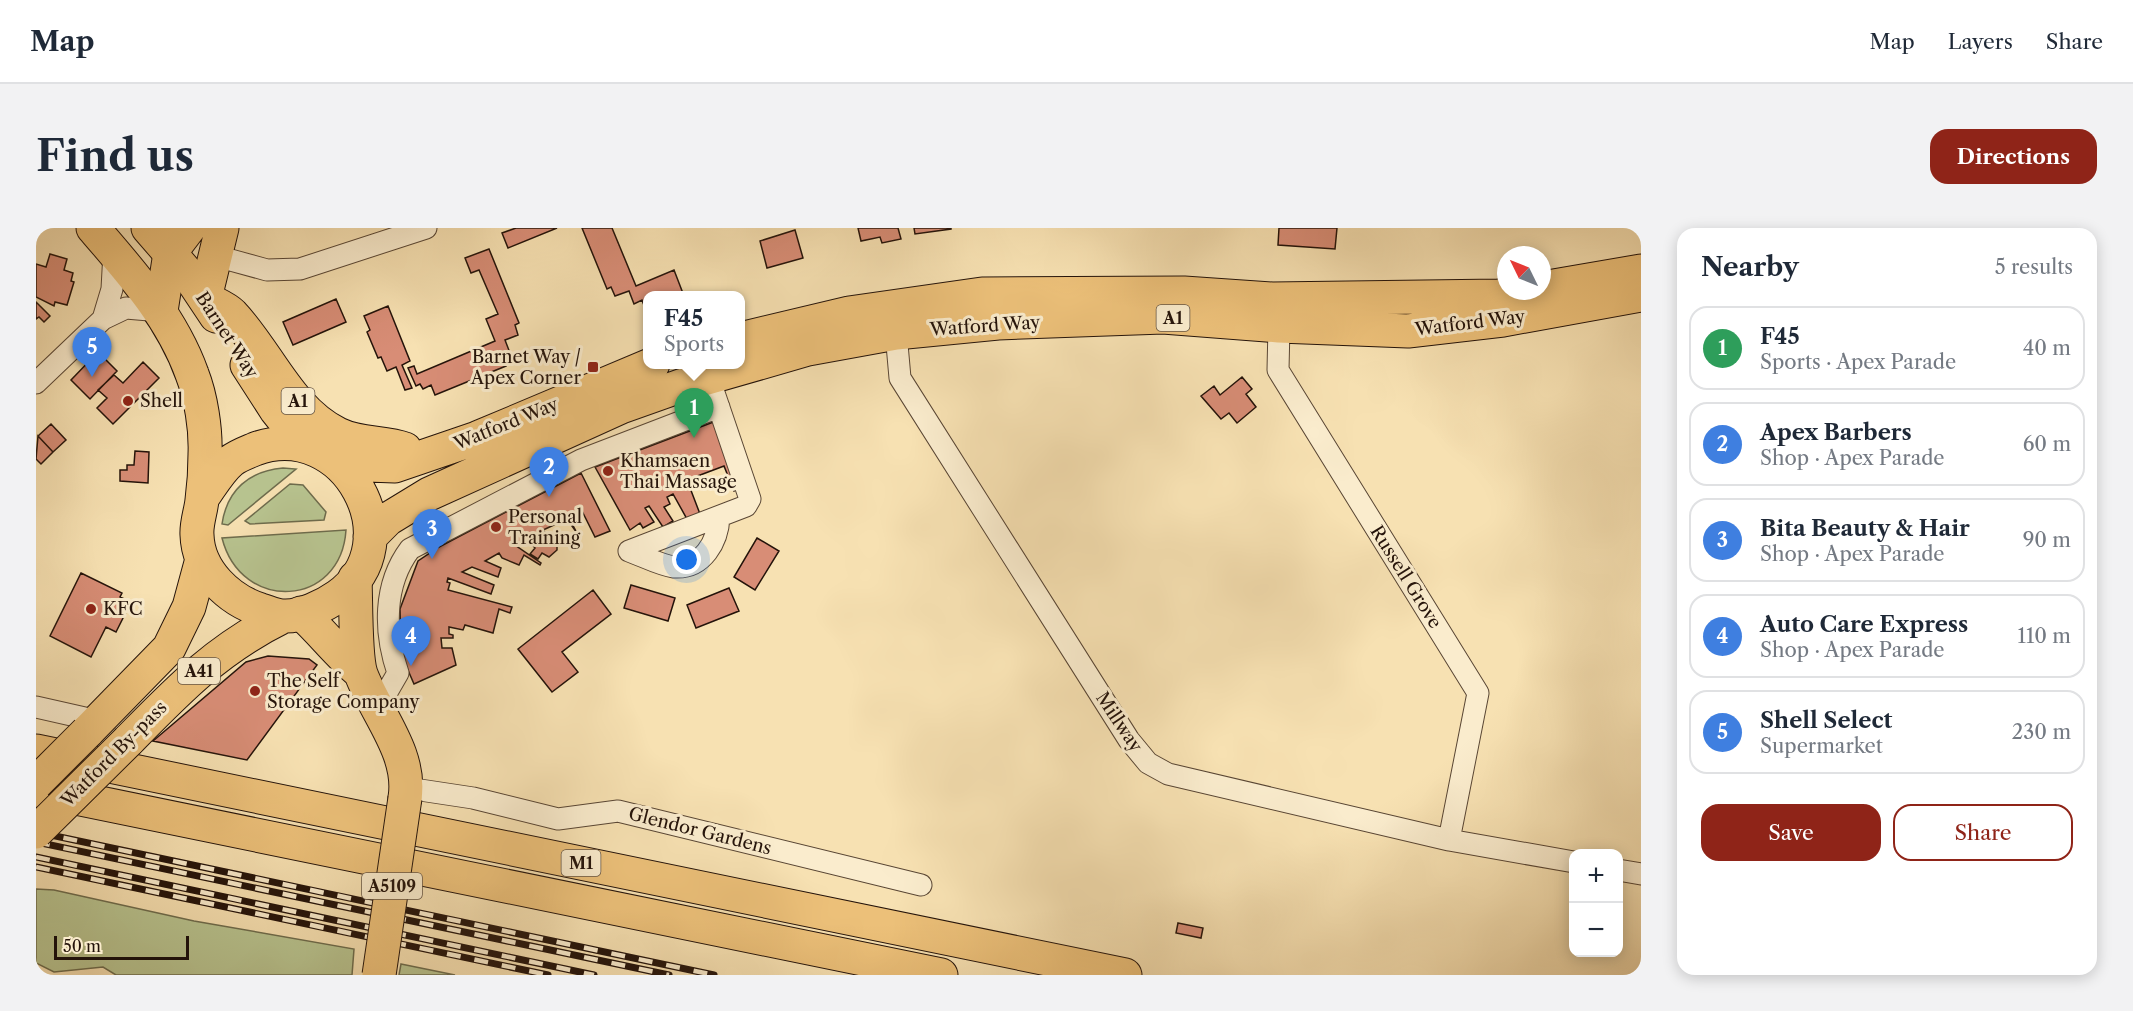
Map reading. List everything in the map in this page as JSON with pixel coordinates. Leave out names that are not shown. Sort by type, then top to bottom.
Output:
[{"type":"main road","name":"Barnet Way","points":[[148,228],[179,240],[205,298],[276,410],[303,444]]},
{"type":"main road","points":[[103,240],[161,310],[181,345],[195,385],[206,451],[203,496],[197,535],[202,559],[217,583],[247,605],[292,615],[319,607],[340,595],[355,578],[365,560],[370,537],[368,512],[355,483],[340,464],[303,444],[278,443],[240,456],[231,461],[203,496]]},
{"type":"main road","points":[[161,310],[179,240]]},
{"type":"main road","points":[[205,298],[219,242]]},
{"type":"main road","name":"Watford Way","points":[[1551,289],[1640,294]]},
{"type":"main road","name":"Watford Way","points":[[745,338],[849,314],[982,294],[1184,293],[1272,299],[1497,296]]},
{"type":"main road","name":"Watford Way","points":[[370,537],[388,519],[429,494],[621,408],[714,393],[808,349],[896,333],[998,323],[1163,317],[1279,326],[1408,331],[1503,321],[1640,294]]},
{"type":"main road","name":"A1","points":[[205,298],[231,313],[300,403],[319,421],[338,434],[361,442],[396,445],[424,456]]},
{"type":"main road","name":"Watford Way","points":[[340,464],[395,466],[477,438],[643,368]]},
{"type":"main road","name":"Watford By-pass","points":[[93,726],[169,648],[185,617],[202,559]]},
{"type":"main road","name":"A5109","points":[[355,578],[367,686]]},
{"type":"main road","name":"A5109","points":[[292,615],[321,631],[367,686],[395,743],[406,774],[406,793],[379,975]]},
{"type":"main road","name":"Watford By-pass","points":[[36,832],[196,674],[229,646],[292,615]]},
{"type":"main road","name":"A41","points":[[36,783],[93,726]]},
{"type":"main road","name":"M1","points":[[36,751],[1125,975]]},
{"type":"main road","name":"M1","points":[[36,790],[941,975]]},
{"type":"street","points":[[219,242],[267,270],[300,269],[384,236],[426,228]]},
{"type":"street","points":[[103,240],[112,289],[103,319]]},
{"type":"street","points":[[36,383],[103,319],[126,308],[161,310]]},
{"type":"street","name":"Russell Grove","points":[[1279,326],[1278,370],[1478,693],[1449,840]]},
{"type":"street","name":"Millway","points":[[896,333],[900,378],[1123,730],[1148,763],[1168,774],[1449,840],[1569,861]]},
{"type":"street","points":[[367,686],[387,692],[398,673],[388,645],[387,609],[400,562],[410,549],[581,459],[714,393],[748,487],[750,499],[746,506],[629,551],[674,567],[688,565],[701,558],[712,546],[718,533],[719,517]]},
{"type":"street","points":[[36,707],[93,726]]},
{"type":"street","name":"Glendor Gardens","points":[[406,793],[473,798],[558,819],[618,811],[921,885]]},
{"type":"street","points":[[1623,871],[1641,874]]},
{"type":"green space","points":[[283,468],[296,469],[228,525],[222,524],[229,501],[242,484],[260,473]]},
{"type":"green space","points":[[290,484],[303,485],[326,512],[324,520],[250,524],[245,521]]},
{"type":"green space","points":[[346,530],[340,556],[327,575],[310,587],[289,591],[268,589],[249,579],[233,562],[222,538]]},
{"type":"green space","points":[[36,889],[54,890],[194,921],[354,949],[352,975],[116,975],[103,967],[54,972],[36,963]]},
{"type":"green space","points":[[401,964],[455,975],[399,975]]},
{"type":"building","points":[[516,228],[557,228],[508,248],[502,233]]},
{"type":"building","points":[[582,228],[612,228],[636,286],[674,270],[682,291],[643,291],[643,303],[642,300],[634,304],[629,291],[615,296],[611,287],[607,289]]},
{"type":"building","points":[[858,228],[898,228],[901,239],[882,243],[880,237],[861,241]]},
{"type":"building","points":[[914,228],[951,228],[951,229],[915,234]]},
{"type":"building","points":[[1279,228],[1337,228],[1335,249],[1278,245]]},
{"type":"building","points":[[795,230],[803,258],[767,268],[760,241]]},
{"type":"building","points":[[489,249],[519,323],[515,325],[518,335],[505,340],[510,353],[502,356],[506,366],[435,395],[431,385],[423,389],[420,384],[416,386],[408,368],[414,366],[417,374],[495,341],[486,319],[498,314],[479,270],[471,273],[465,258]]},
{"type":"building","points":[[50,254],[67,259],[64,270],[73,273],[71,281],[74,282],[67,305],[55,302],[54,306],[36,297],[36,264],[46,267]]},
{"type":"building","points":[[336,299],[346,322],[293,345],[283,322]]},
{"type":"building","points":[[36,302],[50,316],[44,322],[39,317],[36,319]]},
{"type":"building","points":[[388,306],[410,361],[402,365],[412,388],[405,390],[396,367],[387,371],[381,357],[378,358],[367,332],[370,330],[364,316]]},
{"type":"building","points":[[98,352],[117,371],[90,399],[71,380]]},
{"type":"building","points":[[143,362],[159,378],[113,424],[97,408],[107,398],[98,390],[114,375],[123,383]]},
{"type":"building","points":[[1242,377],[1252,389],[1246,394],[1256,407],[1237,423],[1229,413],[1221,419],[1201,396],[1214,386],[1220,395]]},
{"type":"building","points":[[716,421],[738,489],[734,491],[724,466],[687,480],[700,514],[687,519],[673,494],[667,497],[670,504],[664,507],[673,521],[663,527],[649,506],[645,508],[654,522],[643,528],[640,523],[630,530],[595,467]]},
{"type":"building","points":[[51,424],[66,440],[53,452],[38,436]]},
{"type":"building","points":[[38,436],[53,452],[41,464],[36,459]]},
{"type":"building","points":[[135,451],[149,452],[148,483],[120,481],[120,470],[127,470],[127,465],[134,465]]},
{"type":"building","points":[[581,473],[610,531],[595,537],[582,511],[569,518],[577,533],[567,519],[543,530],[557,546],[557,550],[549,557],[542,553],[538,559],[530,554],[535,548],[527,539],[515,545],[541,563],[540,565],[524,555],[519,565],[502,558],[499,553],[485,561],[501,568],[498,577],[472,567],[462,572],[494,585],[491,594],[448,578],[447,582],[450,583],[448,590],[512,607],[510,613],[499,609],[493,633],[465,625],[463,630],[449,627],[449,634],[453,635],[453,638],[441,638],[442,648],[452,648],[456,665],[414,684],[401,654],[400,609],[418,561],[439,547]]},
{"type":"building","points":[[757,538],[779,551],[755,590],[734,577]]},
{"type":"building","points":[[81,573],[122,593],[120,597],[131,602],[116,632],[106,627],[91,657],[50,636]]},
{"type":"building","points":[[631,585],[675,598],[668,621],[624,608]]},
{"type":"building","points":[[729,588],[739,611],[696,628],[687,605]]},
{"type":"building","points":[[593,590],[611,614],[562,652],[578,672],[552,692],[518,649]]},
{"type":"building","name":"The Self Storage Company","points":[[268,656],[309,659],[317,665],[247,760],[153,741],[246,662]]},
{"type":"building","points":[[1178,923],[1203,928],[1201,938],[1176,933]]},
{"type":"railway","points":[[36,832],[714,975]]},
{"type":"railway","points":[[36,842],[669,975]]},
{"type":"railway","points":[[36,857],[594,975]]},
{"type":"railway","points":[[36,867],[548,975]]},
{"type":"place","name":"Barnet Way / Apex Corner","points":[[593,367]]},
{"type":"place","name":"Shell Select","points":[[92,377]]},
{"type":"place","name":"Shell","points":[[128,401]]},
{"type":"place","name":"F45","points":[[694,438]]},
{"type":"place","name":"Khamsaen Thai Massage","points":[[608,471]]},
{"type":"place","name":"Apex Barbers","points":[[549,497]]},
{"type":"place","name":"Personal Training","points":[[496,527]]},
{"type":"place","name":"Bita Beauty & Hair","points":[[432,559]]},
{"type":"place","name":"KFC","points":[[91,609]]},
{"type":"place","name":"Auto Care Express","points":[[411,666]]},
{"type":"place","name":"The Self Storage Company","points":[[255,691]]}]
